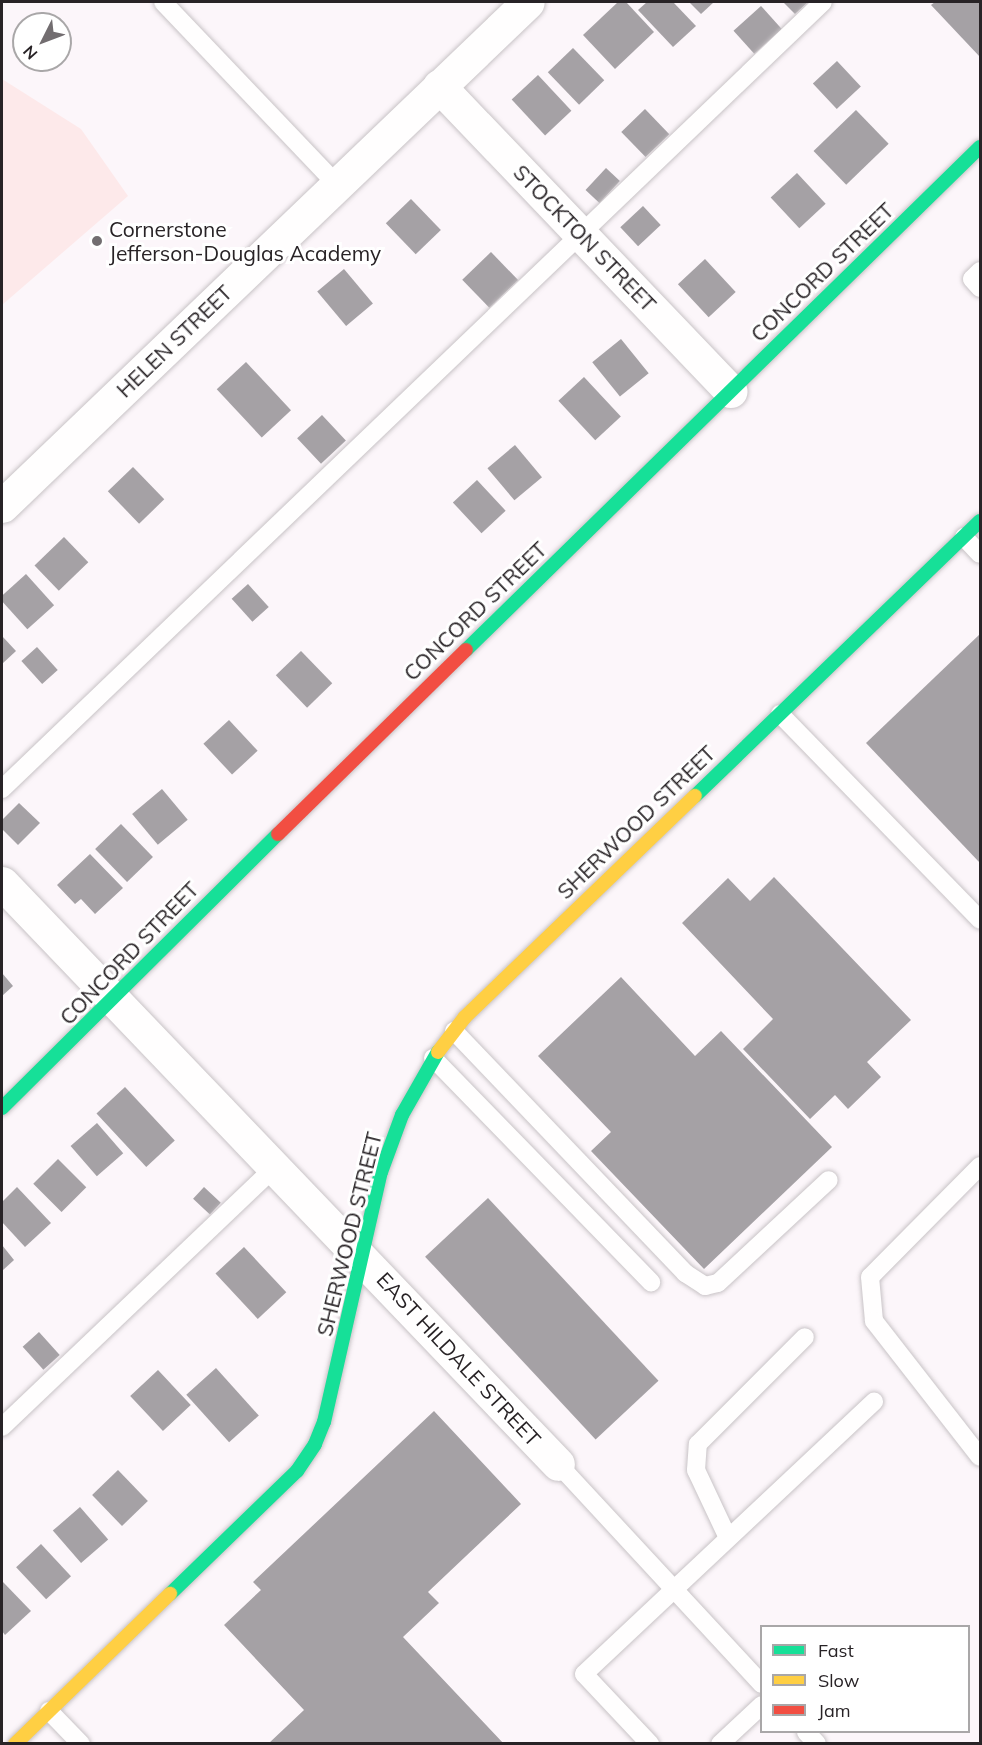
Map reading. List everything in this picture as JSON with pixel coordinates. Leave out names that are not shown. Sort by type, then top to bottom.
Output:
[{"type":"street","name":"HELEN STREET","points":[[2,506],[528,2]]},
{"type":"street","name":"STOCKTON STREET","points":[[439,86],[730,391]]},
{"type":"street","name":"CONCORD STREET","points":[[2,1108],[92,1022],[110,998],[981,147]]},
{"type":"street","name":"SHERWOOD STREET","points":[[15,1743],[297,1471],[324,1422],[385,1162],[402,1115],[433,1058],[454,1031],[981,521]]},
{"type":"street","name":"EAST HILDALE STREET","points":[[2,883],[558,1464]]},
{"type":"lane","points":[[163,2],[337,185]]},
{"type":"lane","points":[[2,789],[823,2]]},
{"type":"lane","points":[[981,271],[972,279],[981,288]]},
{"type":"lane","points":[[964,537],[981,554]]},
{"type":"lane","points":[[780,714],[981,920]]},
{"type":"lane","points":[[454,1031],[685,1273],[705,1286],[718,1283],[829,1180]]},
{"type":"lane","points":[[433,1058],[651,1282]]},
{"type":"lane","points":[[981,1166],[870,1277],[874,1322],[981,1457]]},
{"type":"lane","points":[[2,1427],[274,1167]]},
{"type":"lane","points":[[728,1538],[696,1470],[698,1444],[805,1337]]},
{"type":"lane","points":[[650,1743],[584,1674],[673,1588],[874,1402]]},
{"type":"lane","name":"EAST HILDALE STREET","points":[[558,1464],[760,1681]]},
{"type":"lane","points":[[720,1743],[760,1707]]},
{"type":"lane","points":[[49,1711],[81,1743]]},
{"type":"shaded area","points":[[2,79],[81,129],[128,196],[2,305]]},
{"type":"building","points":[[618,2],[626,2],[654,32],[615,69],[583,35]]},
{"type":"building","points":[[647,2],[673,2],[696,26],[673,47],[638,10]]},
{"type":"building","points":[[689,2],[714,2],[701,14]]},
{"type":"building","points":[[783,2],[808,2],[795,14]]},
{"type":"building","points":[[935,2],[980,2],[980,57],[931,5]]},
{"type":"building","points":[[761,6],[782,29],[754,54],[734,31]]},
{"type":"building","points":[[573,48],[604,80],[579,105],[548,72]]},
{"type":"building","points":[[837,61],[861,87],[837,109],[813,84]]},
{"type":"building","points":[[538,75],[571,111],[545,135],[512,100]]},
{"type":"building","points":[[645,109],[669,134],[646,157],[621,132]]},
{"type":"building","points":[[856,110],[889,144],[846,185],[814,151]]},
{"type":"building","points":[[606,168],[620,181],[599,203],[586,190]]},
{"type":"building","points":[[797,173],[826,204],[799,228],[771,198]]},
{"type":"building","points":[[411,199],[441,230],[416,254],[386,223]]},
{"type":"building","points":[[643,206],[661,225],[638,246],[620,227]]},
{"type":"building","points":[[491,252],[518,280],[489,308],[462,280]]},
{"type":"building","points":[[705,259],[736,292],[709,317],[678,284]]},
{"type":"building","points":[[344,269],[373,303],[346,326],[317,291]]},
{"type":"building","points":[[621,339],[649,373],[620,396],[592,362]]},
{"type":"building","points":[[246,362],[291,410],[262,438],[217,389]]},
{"type":"building","points":[[584,377],[621,416],[595,440],[558,401]]},
{"type":"building","points":[[322,415],[346,441],[321,464],[297,438]]},
{"type":"building","points":[[515,445],[542,477],[514,500],[487,468]]},
{"type":"building","points":[[133,467],[164,499],[139,524],[108,491]]},
{"type":"building","points":[[477,480],[506,511],[482,533],[453,503]]},
{"type":"building","points":[[64,537],[88,562],[59,591],[35,565]]},
{"type":"building","points":[[26,574],[54,605],[27,629],[2,601],[2,596]]},
{"type":"building","points":[[248,584],[269,607],[252,622],[232,599]]},
{"type":"building","points":[[980,634],[980,863],[866,743]]},
{"type":"building","points":[[2,636],[16,651],[2,664]]},
{"type":"building","points":[[37,647],[58,670],[42,684],[21,661]]},
{"type":"building","points":[[301,651],[332,683],[307,708],[276,675]]},
{"type":"building","points":[[229,720],[258,751],[232,775],[203,744]]},
{"type":"building","points":[[162,789],[188,820],[158,845],[132,814]]},
{"type":"building","points":[[19,803],[40,823],[18,845],[2,829],[2,820]]},
{"type":"building","points":[[121,824],[153,857],[127,882],[95,849]]},
{"type":"building","points":[[90,854],[123,888],[95,914],[81,899],[75,904],[57,885]]},
{"type":"building","points":[[774,877],[911,1020],[867,1062],[881,1077],[848,1109],[835,1095],[810,1119],[743,1049],[773,1019],[682,923],[728,878],[750,901]]},
{"type":"building","points":[[2,973],[13,986],[2,996]]},
{"type":"building","points":[[621,977],[695,1056],[721,1031],[832,1147],[704,1269],[591,1151],[611,1132],[538,1056]]},
{"type":"building","points":[[125,1087],[175,1140],[146,1167],[96,1114]]},
{"type":"building","points":[[97,1123],[123,1153],[97,1176],[71,1146]]},
{"type":"building","points":[[58,1159],[86,1187],[62,1212],[33,1184]]},
{"type":"building","points":[[17,1187],[51,1223],[25,1247],[2,1222],[2,1202]]},
{"type":"building","points":[[204,1187],[221,1203],[210,1214],[193,1199]]},
{"type":"building","points":[[488,1198],[658,1381],[596,1439],[425,1257]]},
{"type":"building","points":[[2,1245],[14,1260],[2,1271]]},
{"type":"building","points":[[244,1247],[286,1292],[258,1319],[215,1274]]},
{"type":"building","points":[[39,1332],[60,1355],[43,1370],[23,1347]]},
{"type":"building","points":[[216,1368],[259,1416],[229,1442],[186,1395]]},
{"type":"building","points":[[158,1370],[191,1405],[163,1431],[130,1396]]},
{"type":"building","points":[[434,1411],[521,1504],[428,1592],[439,1603],[403,1637],[504,1744],[268,1744],[304,1710],[224,1625],[261,1590],[253,1582]]},
{"type":"building","points":[[118,1470],[148,1501],[122,1526],[92,1495]]},
{"type":"building","points":[[80,1507],[108,1539],[81,1563],[53,1531]]},
{"type":"building","points":[[41,1544],[71,1576],[46,1599],[16,1567]]},
{"type":"building","points":[[3,1582],[31,1611],[5,1635],[2,1631]]},
{"type":"traffic: fast","points":[[466,650],[980,147]]},
{"type":"traffic: fast","points":[[695,796],[980,521]]},
{"type":"traffic: fast","points":[[2,1108],[278,834]]},
{"type":"traffic: fast","points":[[170,1594],[297,1471],[315,1444],[324,1422],[381,1172],[402,1115],[438,1052]]},
{"type":"traffic: slow","points":[[438,1052],[465,1017],[695,796]]},
{"type":"traffic: slow","points":[[15,1744],[170,1594]]},
{"type":"traffic: jam","points":[[278,834],[466,650]]},
{"type":"place","name":"Cornerstone Jefferson-Douglas Academy","points":[[97,241]]}]
